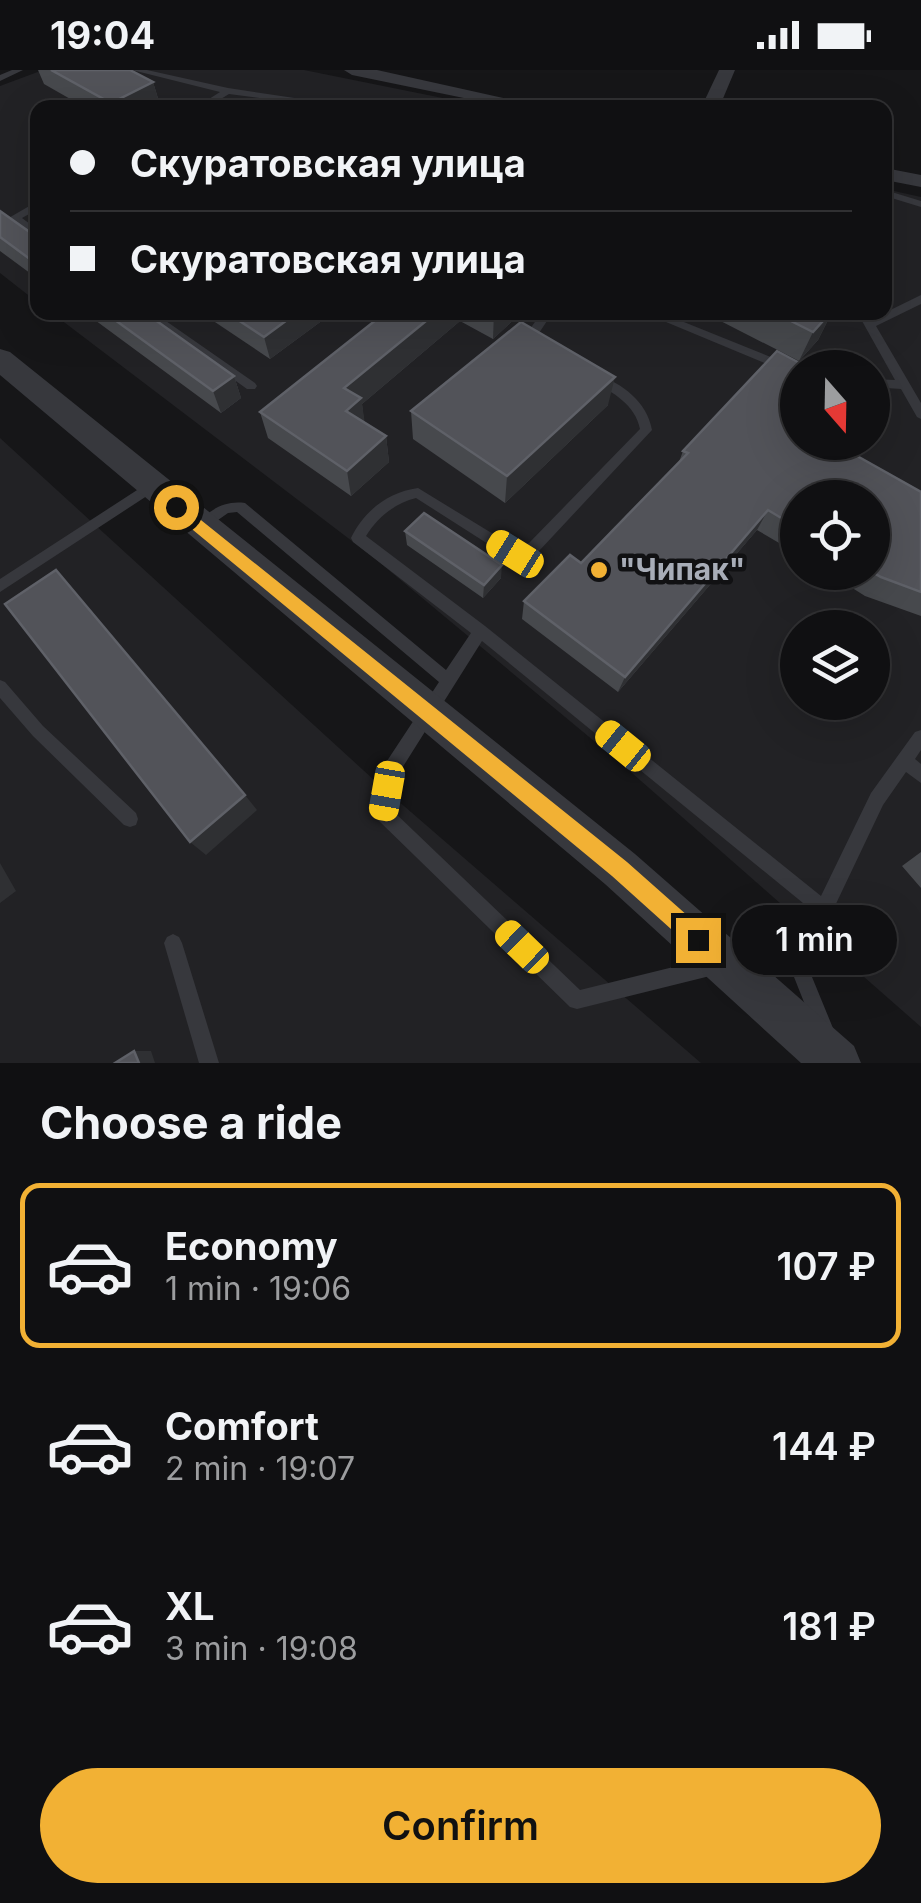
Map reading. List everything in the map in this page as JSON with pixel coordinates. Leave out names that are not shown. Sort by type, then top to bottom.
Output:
[{"type":"street","points":[[352,70],[501,100]]},
{"type":"street","points":[[714,100],[728,70]]},
{"type":"street","points":[[892,181],[921,181]]},
{"type":"street","points":[[0,359],[200,527],[437,696],[620,869],[836,1063]]},
{"type":"lane","points":[[0,78],[19,70]]},
{"type":"lane","points":[[136,70],[228,91],[297,100]]},
{"type":"lane","points":[[214,100],[228,91]]},
{"type":"lane","points":[[892,185],[921,204]]},
{"type":"lane","points":[[0,228],[30,209]]},
{"type":"lane","points":[[16,218],[30,228]]},
{"type":"lane","points":[[892,314],[921,299]]},
{"type":"lane","points":[[157,320],[251,386]]},
{"type":"lane","points":[[542,320],[531,336],[548,351]]},
{"type":"lane","points":[[667,320],[780,365]]},
{"type":"lane","points":[[868,320],[921,414]]},
{"type":"lane","points":[[871,324],[879,320]]},
{"type":"lane","points":[[579,368],[632,402],[640,410],[646,430],[534,547],[515,554],[418,493],[406,493],[360,529],[358,538],[480,630],[823,908]]},
{"type":"lane","points":[[890,384],[906,385]]},
{"type":"lane","points":[[0,586],[151,486]]},
{"type":"lane","points":[[480,630],[391,770],[384,813],[577,1000],[725,963]]},
{"type":"lane","points":[[0,687],[38,731],[130,819]]},
{"type":"lane","points":[[836,1063],[804,978],[804,951],[877,798],[921,737]]},
{"type":"lane","points":[[905,760],[921,776]]},
{"type":"lane","points":[[173,943],[209,1063]]},
{"type":"shaded area","points":[[43,70],[304,70],[452,100],[30,100],[30,297],[0,273],[0,86]]},
{"type":"shaded area","points":[[892,191],[921,197],[921,1027],[624,766],[373,557],[61,320],[892,320]]},
{"type":"shaded area","points":[[0,438],[374,780],[701,1063],[0,1063]]},
{"type":"building","points":[[51,70],[130,70],[153,82],[117,100],[106,100]]},
{"type":"building","points":[[0,211],[30,232],[30,259],[0,237]]},
{"type":"building","points":[[115,320],[155,320],[234,376],[213,391]]},
{"type":"building","points":[[238,320],[287,320],[264,337]]},
{"type":"building","points":[[376,320],[427,320],[344,388],[361,398],[346,411],[386,436],[347,471],[260,412]]},
{"type":"building","points":[[789,320],[824,320],[813,332]]},
{"type":"building","points":[[521,322],[615,377],[507,476],[411,411]]},
{"type":"building","points":[[777,351],[780,353],[780,460],[864,460],[921,492],[921,592],[890,580],[890,480],[780,480],[780,517],[768,510],[625,677],[524,601],[570,555],[581,563],[688,453],[683,451]]},
{"type":"building","points":[[424,513],[502,565],[484,585],[405,531]]},
{"type":"building","points":[[56,570],[245,795],[190,842],[5,604]]},
{"type":"building","points":[[134,1051],[139,1063],[115,1063]]},
{"type":"place","name":"\"Чипак\"","points":[[599,570]]},
{"type":"route","points":[[176,507],[620,869],[698,940]]}]
